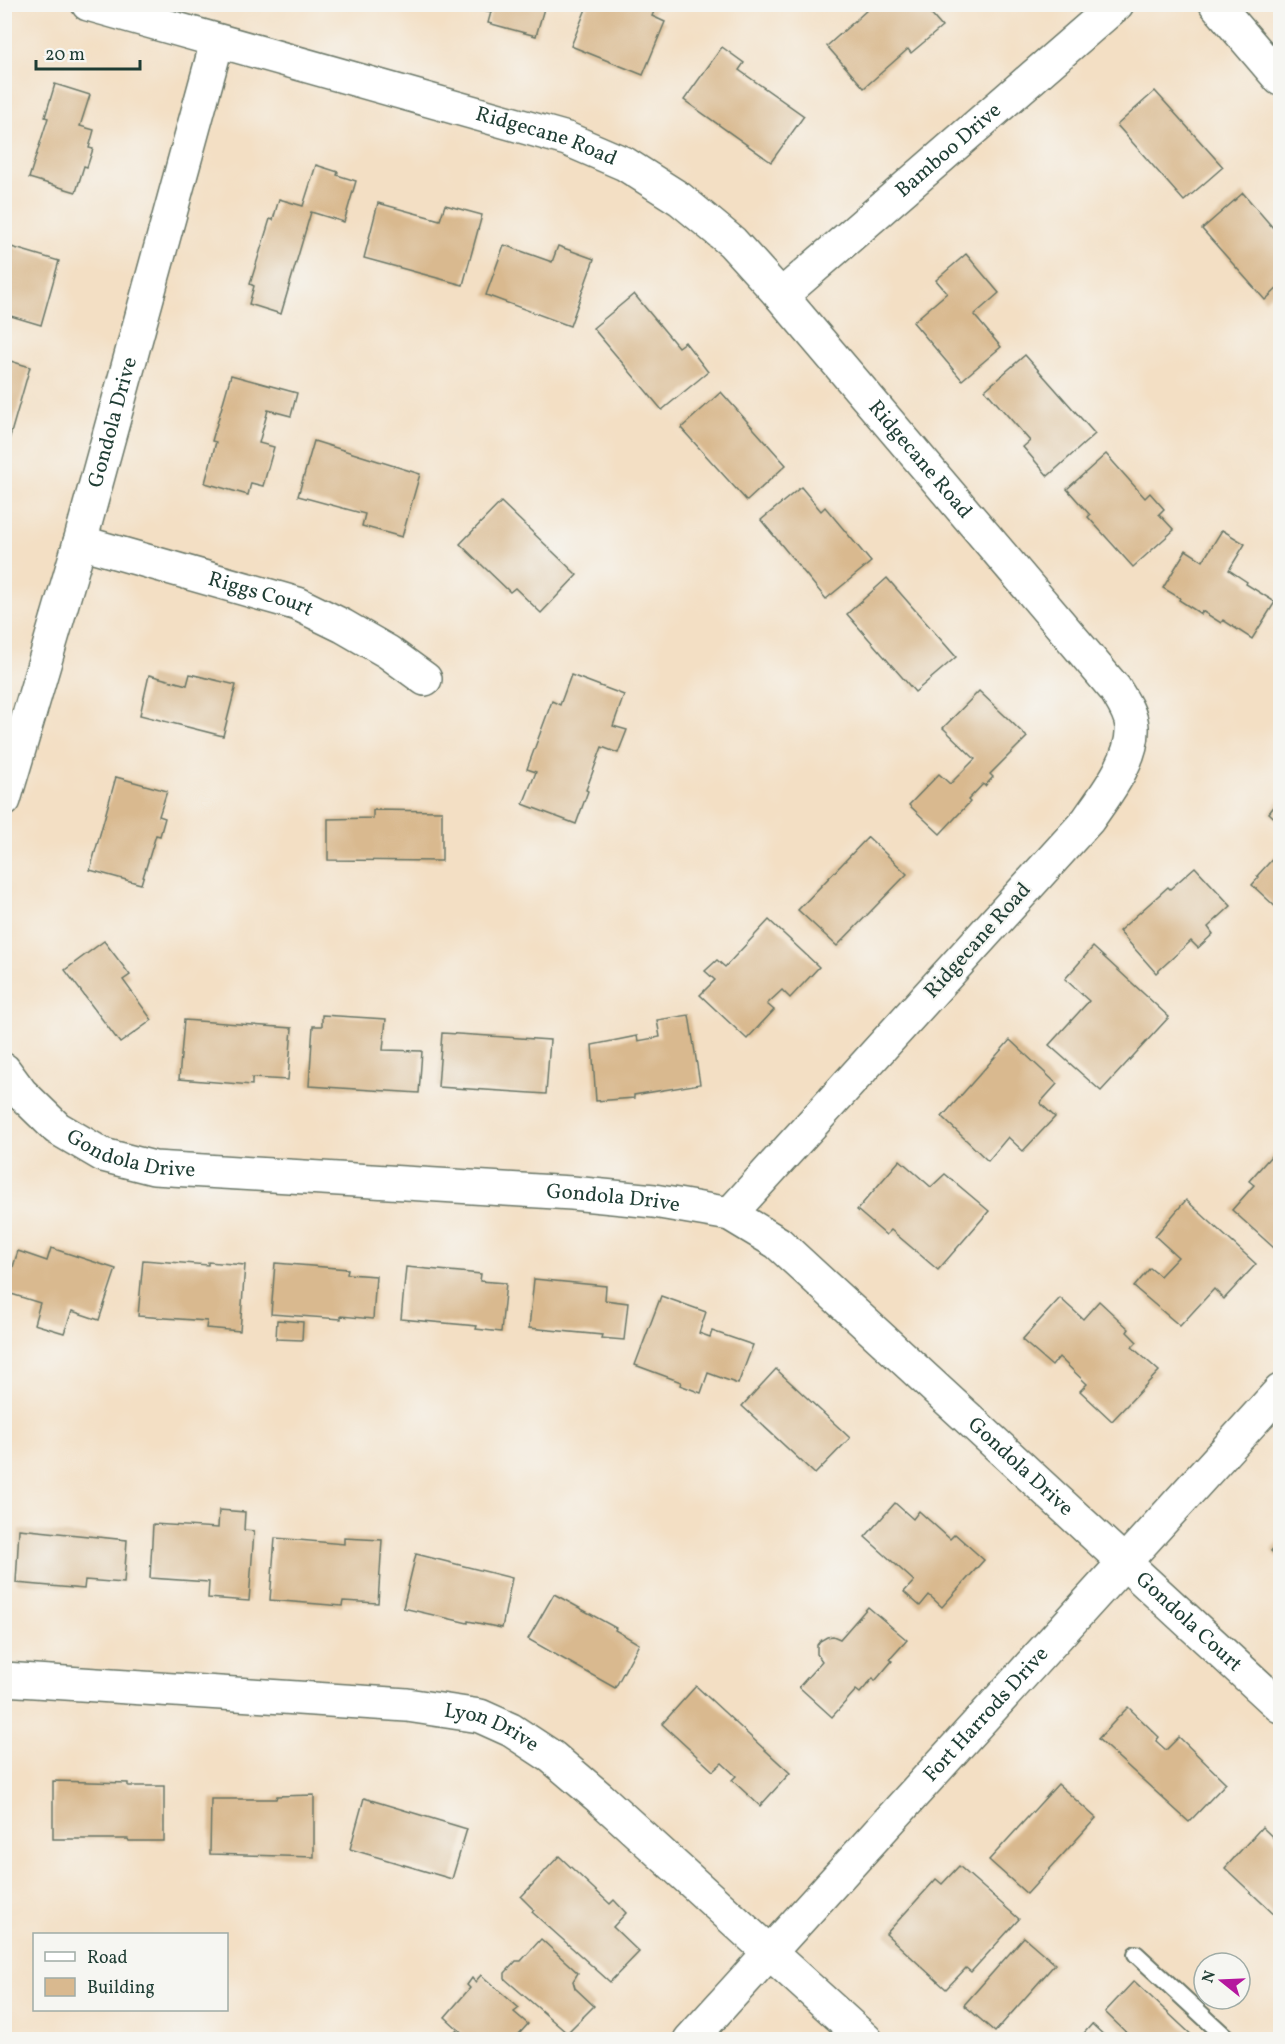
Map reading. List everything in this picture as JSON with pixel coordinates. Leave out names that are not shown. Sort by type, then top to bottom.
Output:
[{"type":"street","name":"Ridgecane Road","points":[[88,4],[567,139],[626,164],[680,199],[732,242],[781,296],[1115,689],[1128,711],[1132,728],[1128,752],[1114,781],[1088,820],[730,1214]]},
{"type":"street","name":"Bamboo Drive","points":[[781,296],[1117,4]]},
{"type":"street","points":[[1216,4],[1281,79]]},
{"type":"street","name":"Gondola Drive","points":[[4,800],[80,542],[217,42]]},
{"type":"street","name":"Riggs Court","points":[[80,542],[298,604],[388,652],[425,679]]},
{"type":"street","name":"Gondola Drive","points":[[4,1070],[21,1094],[57,1128],[103,1155],[154,1168],[572,1193],[654,1201],[730,1214],[778,1243],[1124,1563]]},
{"type":"street","name":"Fort Harrods Drive","points":[[690,2040],[1281,1391]]},
{"type":"street","name":"Gondola Court","points":[[1124,1563],[1281,1706]]},
{"type":"street","name":"Lyon Drive","points":[[4,1679],[407,1705],[480,1716],[511,1730],[552,1757],[866,2040]]},
{"type":"lane","points":[[1136,1954],[1229,2040]]},
{"type":"building","points":[[588,4],[625,4],[629,6],[630,4],[657,4],[652,16],[665,22],[643,75],[571,46]]},
{"type":"building","points":[[870,4],[922,4],[942,27],[911,53],[908,49],[864,88],[827,46],[867,10],[865,8]]},
{"type":"building","points":[[466,5],[545,5],[536,36],[488,23],[491,12]]},
{"type":"building","points":[[722,47],[744,63],[739,70],[804,116],[771,162],[684,100]]},
{"type":"building","points":[[55,84],[90,95],[80,126],[94,130],[89,148],[93,149],[87,167],[84,166],[76,192],[29,178],[48,118],[45,117]]},
{"type":"building","points":[[1155,91],[1223,167],[1184,201],[1117,125]]},
{"type":"building","points":[[316,165],[356,181],[344,222],[311,212],[281,314],[249,304],[254,286],[250,284],[270,219],[273,220],[279,199],[303,206]]},
{"type":"building","points":[[1243,193],[1280,236],[1280,286],[1265,300],[1202,229]]},
{"type":"building","points":[[378,203],[440,220],[445,205],[482,215],[463,285],[364,258]]},
{"type":"building","points":[[504,245],[552,262],[558,246],[594,259],[570,326],[486,295]]},
{"type":"building","points":[[8,246],[59,261],[41,325],[4,314],[4,258]]},
{"type":"building","points":[[966,254],[999,293],[974,315],[1001,347],[962,380],[913,322],[947,293],[936,280]]},
{"type":"building","points":[[634,294],[678,347],[685,342],[708,372],[662,410],[593,328]]},
{"type":"building","points":[[1025,355],[1095,434],[1048,476],[1023,447],[1030,441],[985,390]]},
{"type":"building","points":[[4,359],[30,367],[7,447],[4,446]]},
{"type":"building","points":[[231,375],[297,393],[291,416],[268,410],[259,443],[274,447],[263,486],[251,483],[248,495],[205,483],[216,442],[212,441]]},
{"type":"building","points":[[721,392],[786,465],[747,501],[681,428]]},
{"type":"building","points":[[314,441],[420,474],[402,537],[362,526],[365,514],[298,496]]},
{"type":"building","points":[[1106,454],[1145,498],[1150,493],[1164,509],[1159,514],[1174,530],[1133,567],[1088,517],[1090,515],[1067,489]]},
{"type":"building","points":[[801,487],[821,511],[825,507],[871,562],[826,599],[761,520]]},
{"type":"building","points":[[501,502],[577,575],[541,613],[515,588],[510,592],[460,544]]},
{"type":"building","points":[[1222,530],[1245,544],[1229,570],[1275,602],[1252,639],[1223,620],[1221,623],[1202,611],[1201,614],[1163,588],[1186,550],[1203,561]]},
{"type":"building","points":[[887,578],[956,657],[915,692],[847,614]]},
{"type":"building","points":[[190,674],[236,685],[223,736],[140,715],[149,675],[187,685]]},
{"type":"building","points":[[571,675],[624,695],[613,726],[627,730],[618,753],[602,747],[576,824],[523,804],[536,772],[527,769],[552,701],[560,705]]},
{"type":"building","points":[[979,691],[1027,737],[990,774],[993,777],[968,800],[970,802],[940,834],[909,805],[939,774],[950,784],[975,759],[943,728]]},
{"type":"building","points":[[116,777],[167,791],[159,816],[165,818],[160,836],[156,835],[141,884],[90,870]]},
{"type":"building","points":[[1280,799],[1280,823],[1269,813]]},
{"type":"building","points":[[373,810],[442,811],[442,861],[328,860],[328,819],[373,818]]},
{"type":"building","points":[[868,837],[907,874],[837,946],[798,910]]},
{"type":"building","points":[[1280,853],[1280,911],[1252,885]]},
{"type":"building","points":[[1195,867],[1231,906],[1208,927],[1213,934],[1198,948],[1191,941],[1156,973],[1119,931],[1168,887],[1170,889]]},
{"type":"building","points":[[769,920],[819,967],[790,998],[782,990],[767,1004],[774,1010],[747,1039],[700,995],[715,980],[705,971],[717,960],[725,967]]},
{"type":"building","points":[[104,941],[130,975],[123,980],[152,1020],[120,1043],[65,970]]},
{"type":"building","points":[[1093,947],[1169,1017],[1101,1091],[1049,1045],[1089,1001],[1065,979]]},
{"type":"building","points":[[322,1015],[386,1019],[383,1050],[422,1051],[419,1093],[309,1086],[313,1026],[322,1026]]},
{"type":"building","points":[[689,1015],[700,1084],[634,1095],[634,1098],[596,1101],[592,1045],[637,1036],[638,1041],[660,1037],[657,1020]]},
{"type":"building","points":[[184,1020],[292,1028],[288,1080],[252,1078],[252,1085],[179,1079]]},
{"type":"building","points":[[442,1033],[550,1040],[546,1094],[438,1087]]},
{"type":"building","points":[[1010,1040],[1057,1084],[1040,1103],[1055,1117],[1023,1151],[1008,1137],[988,1161],[942,1117]]},
{"type":"building","points":[[1280,1146],[1280,1241],[1274,1248],[1232,1210],[1254,1185],[1249,1181]]},
{"type":"building","points":[[900,1160],[931,1187],[945,1174],[989,1211],[938,1270],[891,1230],[886,1235],[857,1210]]},
{"type":"building","points":[[1186,1200],[1256,1264],[1224,1299],[1214,1289],[1180,1326],[1134,1287],[1150,1268],[1160,1276],[1178,1257],[1155,1236]]},
{"type":"building","points":[[51,1248],[116,1269],[99,1320],[72,1311],[64,1333],[34,1324],[40,1303],[5,1292],[18,1251],[47,1261]]},
{"type":"building","points":[[143,1260],[208,1265],[208,1262],[245,1265],[240,1331],[206,1328],[207,1321],[138,1316]]},
{"type":"building","points":[[275,1263],[348,1269],[347,1274],[376,1276],[373,1319],[271,1314]]},
{"type":"building","points":[[406,1267],[481,1274],[480,1281],[506,1283],[501,1332],[476,1329],[477,1326],[401,1319]]},
{"type":"building","points":[[534,1279],[606,1286],[605,1300],[628,1303],[624,1340],[601,1338],[602,1335],[529,1328]]},
{"type":"building","points":[[661,1296],[706,1312],[699,1333],[710,1337],[712,1331],[753,1345],[738,1384],[708,1373],[701,1393],[680,1385],[681,1382],[635,1365]]},
{"type":"building","points":[[1060,1298],[1083,1319],[1099,1301],[1129,1329],[1127,1332],[1137,1342],[1132,1347],[1159,1371],[1112,1421],[1080,1391],[1087,1384],[1059,1357],[1052,1366],[1022,1340]]},
{"type":"building","points":[[277,1320],[303,1322],[302,1340],[276,1339]]},
{"type":"building","points":[[776,1369],[850,1438],[815,1474],[742,1406]]},
{"type":"building","points":[[895,1503],[913,1519],[919,1511],[950,1539],[955,1534],[984,1560],[942,1607],[929,1595],[920,1606],[904,1592],[914,1581],[865,1537]]},
{"type":"building","points":[[219,1510],[245,1512],[244,1530],[254,1531],[249,1601],[208,1598],[209,1582],[150,1578],[153,1524],[218,1528]]},
{"type":"building","points":[[19,1529],[127,1540],[124,1583],[85,1580],[84,1589],[16,1583]]},
{"type":"building","points":[[275,1538],[344,1544],[344,1538],[382,1540],[378,1603],[343,1601],[342,1606],[270,1600]]},
{"type":"building","points":[[1280,1540],[1280,1559],[1271,1551]]},
{"type":"building","points":[[416,1554],[512,1578],[502,1628],[468,1621],[468,1623],[403,1608]]},
{"type":"building","points":[[554,1594],[616,1628],[615,1630],[639,1644],[615,1688],[528,1639]]},
{"type":"building","points":[[868,1607],[907,1640],[875,1681],[873,1678],[860,1693],[856,1690],[832,1717],[799,1687],[822,1661],[817,1654],[817,1645],[820,1641],[833,1636],[840,1639]]},
{"type":"building","points":[[696,1686],[790,1773],[760,1806],[732,1780],[736,1776],[722,1763],[713,1771],[662,1724]]},
{"type":"building","points":[[1128,1707],[1159,1737],[1156,1741],[1166,1750],[1179,1737],[1226,1783],[1189,1822],[1098,1739]]},
{"type":"building","points":[[53,1781],[164,1786],[164,1841],[53,1839]]},
{"type":"building","points":[[1058,1784],[1096,1818],[1027,1894],[989,1860]]},
{"type":"building","points":[[314,1795],[314,1857],[210,1854],[211,1799],[276,1799],[277,1796]]},
{"type":"building","points":[[364,1798],[467,1829],[452,1879],[350,1849]]},
{"type":"building","points":[[1262,1827],[1280,1844],[1280,1920],[1225,1868]]},
{"type":"building","points":[[559,1856],[610,1904],[614,1900],[626,1913],[613,1927],[639,1952],[610,1982],[532,1912],[534,1910],[521,1897]]},
{"type":"building","points":[[959,1866],[1019,1919],[971,1972],[966,1968],[946,1989],[886,1934],[936,1879],[942,1884]]},
{"type":"building","points":[[1024,1937],[1055,1964],[995,2032],[964,2005]]},
{"type":"building","points":[[541,1939],[578,1973],[573,1981],[575,1988],[594,2006],[567,2033],[505,1979],[505,1973],[516,1961],[521,1961]]},
{"type":"building","points":[[481,1975],[519,2008],[514,2012],[528,2024],[519,2034],[526,2040],[470,2040],[445,2017],[470,1988],[467,1985],[472,1978],[475,1982]]},
{"type":"building","points":[[1134,1981],[1197,2040],[1134,2040],[1105,2012]]},
{"type":"building","points":[[1092,2024],[1109,2040],[1078,2040]]},
{"type":"building","points":[[456,2030],[466,2040],[447,2040]]}]
